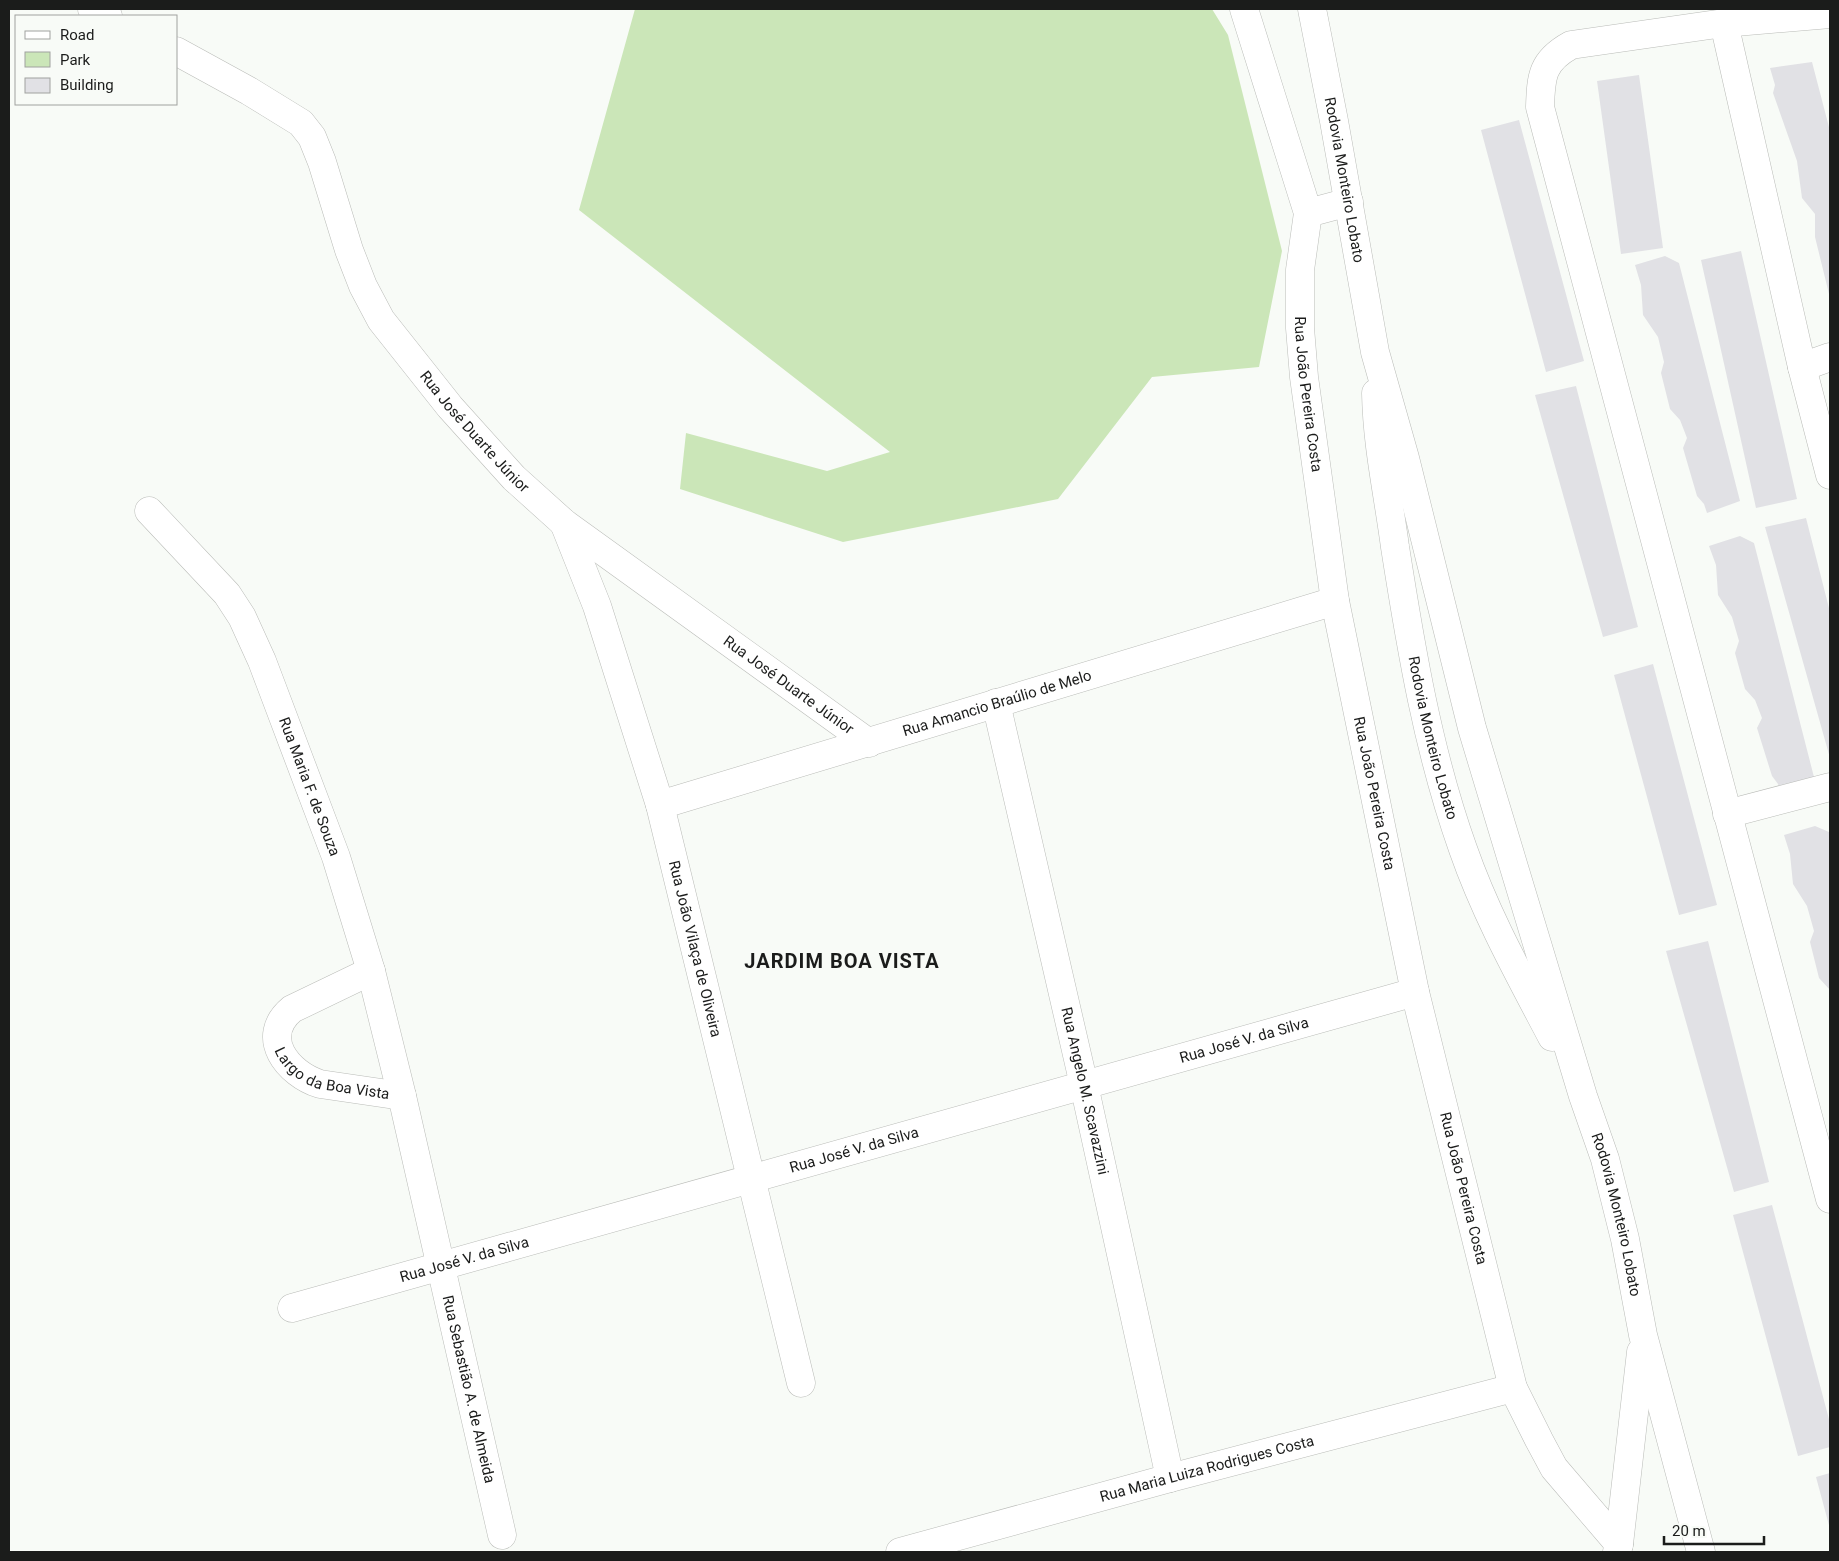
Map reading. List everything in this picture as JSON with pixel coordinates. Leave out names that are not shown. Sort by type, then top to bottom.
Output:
[{"type":"street","points":[[92,9],[106,15]]},
{"type":"street","name":"Rua João Pereira Costa","points":[[1244,9],[1308,213],[1300,270],[1300,328],[1304,376],[1335,600],[1415,992],[1513,1388],[1554,1468],[1622,1549]]},
{"type":"street","name":"Rodovia Monteiro Lobato","points":[[1312,9],[1349,202],[1375,352],[1406,458],[1472,728],[1583,1096],[1605,1159],[1625,1239],[1643,1335],[1701,1552]]},
{"type":"street","points":[[1830,14],[1724,23],[1571,45],[1558,52],[1546,66],[1540,85],[1540,107],[1830,1199]]},
{"type":"street","points":[[1724,23],[1802,367],[1830,475]]},
{"type":"street","name":"Rua José Duarte Júnior","points":[[178,52],[249,91],[301,123],[312,137],[322,162],[349,250],[363,286],[381,320],[450,407],[514,478],[564,523],[869,743]]},
{"type":"street","points":[[1308,213],[1349,202]]},
{"type":"street","name":"Rodovia Monteiro Lobato","points":[[1375,352],[1376,416],[1380,457],[1410,642],[1428,734],[1443,789],[1463,851],[1496,930],[1583,1096]]},
{"type":"street","points":[[1802,367],[1830,357]]},
{"type":"street","name":"Rua Maria F. de Souza","points":[[149,511],[227,594],[242,617],[262,661],[336,857],[371,971],[402,1096]]},
{"type":"street","name":"Rua João Vilaça de Oliveira","points":[[564,523],[597,606],[660,805],[801,1383]]},
{"type":"street","name":"Rua Amancio Braúlio de Melo","points":[[660,805],[1335,600]]},
{"type":"street","name":"Rua Angelo M. Scavazzini","points":[[996,703],[1084,1085],[1170,1478]]},
{"type":"street","points":[[1727,814],[1830,787]]},
{"type":"street","name":"Largo da Boa Vista","points":[[371,971],[292,1009],[283,1016],[277,1026],[277,1040],[282,1055],[298,1074],[309,1080],[320,1084],[402,1096]]},
{"type":"street","name":"Rua José V. da Silva","points":[[292,1308],[1415,992]]},
{"type":"street","name":"Rua Sebastião A. de Almeida","points":[[402,1096],[502,1535]]},
{"type":"street","name":"Rodovia Monteiro Lobato","points":[[1622,1549],[1643,1335]]},
{"type":"street","name":"Rua Maria Luiza Rodrigues Costa","points":[[900,1552],[1170,1478],[1513,1388]]},
{"type":"green space","points":[[635,9],[1212,9],[1228,35],[1282,251],[1259,367],[1152,377],[1058,499],[843,542],[680,489],[686,433],[827,471],[890,452],[579,210]]},
{"type":"building","points":[[1812,62],[1830,131],[1830,298],[1815,237],[1815,214],[1802,198],[1797,161],[1773,93],[1775,85],[1770,68]]},
{"type":"building","points":[[1639,75],[1663,248],[1621,254],[1597,81]]},
{"type":"building","points":[[1519,120],[1584,361],[1546,372],[1481,130]]},
{"type":"building","points":[[1741,251],[1797,499],[1756,508],[1701,260]]},
{"type":"building","points":[[1665,256],[1679,263],[1740,501],[1707,513],[1704,504],[1697,496],[1683,448],[1687,438],[1680,420],[1670,409],[1661,373],[1664,362],[1658,337],[1643,315],[1641,285],[1635,265]]},
{"type":"building","points":[[1576,386],[1638,627],[1603,637],[1535,395]]},
{"type":"building","points":[[1806,518],[1830,612],[1830,758],[1765,527]]},
{"type":"building","points":[[1740,536],[1754,543],[1815,781],[1782,793],[1772,776],[1757,728],[1762,718],[1755,700],[1745,689],[1735,653],[1739,641],[1732,617],[1718,595],[1716,565],[1709,546]]},
{"type":"building","points":[[1653,664],[1717,905],[1679,915],[1614,675]]},
{"type":"building","points":[[1815,826],[1829,832],[1830,839],[1830,990],[1819,978],[1810,942],[1814,931],[1807,906],[1793,884],[1790,854],[1784,835]]},
{"type":"building","points":[[1708,941],[1769,1182],[1734,1192],[1666,951]]},
{"type":"building","points":[[1772,1205],[1830,1423],[1830,1447],[1798,1456],[1733,1215]]},
{"type":"building","points":[[1830,1473],[1830,1529],[1816,1477]]},
{"type":"district","name":"JARDIM BOA VISTA","points":[[842,961]]}]
